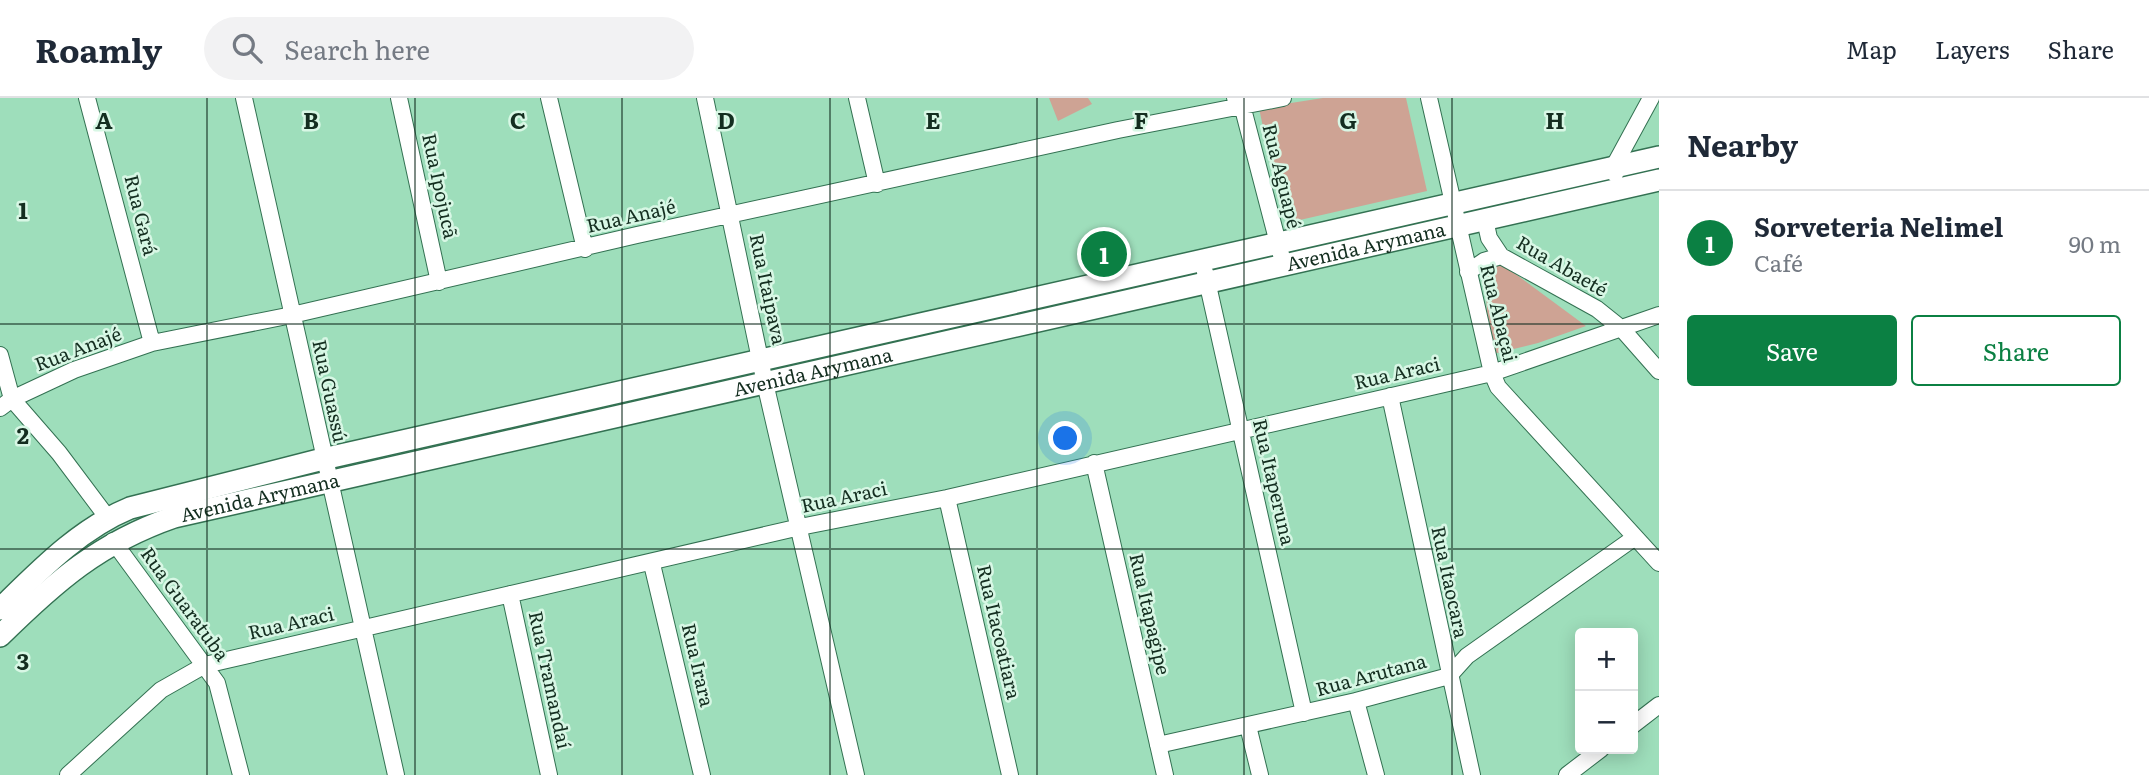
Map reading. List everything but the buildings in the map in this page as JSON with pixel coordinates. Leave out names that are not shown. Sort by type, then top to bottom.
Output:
[{"type":"main road","name":"Avenida Arymana","points":[[0,609],[54,556],[107,517],[130,508],[324,459],[1659,157]]},
{"type":"main road","name":"Avenida Arymana","points":[[0,635],[75,568],[113,541],[174,517],[1207,285],[1659,180]]},
{"type":"street","name":"Rua Gará","points":[[87,98],[152,343]]},
{"type":"street","name":"Rua Guassú","points":[[244,98],[327,481],[364,627],[396,775]]},
{"type":"street","name":"Rua Ipojucã","points":[[399,98],[439,282]]},
{"type":"street","points":[[549,98],[585,248]]},
{"type":"street","name":"Rua Itaipava","points":[[705,98],[765,383],[856,775]]},
{"type":"street","points":[[857,98],[877,184]]},
{"type":"street","name":"Rua Anajé","points":[[6,404],[74,370],[152,343],[292,315],[1239,101],[1283,98]]},
{"type":"street","name":"Rua Abaçai","points":[[1429,98],[1492,373],[1508,401],[1659,563]]},
{"type":"street","points":[[1618,189],[1615,166],[1651,98]]},
{"type":"street","name":"Rua Aguapé","points":[[1239,101],[1284,266]]},
{"type":"street","name":"Rua Abaeté","points":[[1485,220],[1489,238],[1501,257],[1574,295],[1622,329],[1659,371]]},
{"type":"street","points":[[1468,272],[1484,261],[1501,257]]},
{"type":"street","name":"Rua Itaperuna","points":[[1203,260],[1304,713]]},
{"type":"street","name":"Rua Araci","points":[[72,774],[161,690],[205,665],[652,564],[800,527],[947,498],[1492,373],[1659,316]]},
{"type":"street","points":[[0,355],[6,404],[59,453],[107,517]]},
{"type":"street","name":"Rua Itaocara","points":[[1390,396],[1472,775]]},
{"type":"street","name":"Rua Itapagipe","points":[[1094,463],[1165,775]]},
{"type":"street","name":"Rua Itacoatiara","points":[[947,498],[1010,775]]},
{"type":"street","name":"Rua Arutana","points":[[1158,745],[1356,701],[1449,676],[1467,656],[1634,538]]},
{"type":"street","name":"Rua Guaratuba","points":[[113,541],[205,665],[223,700],[242,775]]},
{"type":"street","name":"Rua Irara","points":[[652,564],[702,775]]},
{"type":"street","name":"Rua Tramandaí","points":[[510,594],[549,775]]},
{"type":"street","points":[[1356,701],[1376,775]]},
{"type":"street","points":[[1638,721],[1659,705]]},
{"type":"street","points":[[1248,726],[1259,775]]},
{"type":"street","points":[[1567,775],[1594,754]]},
{"type":"shaded area","points":[[1049,98],[1088,98],[1092,104],[1058,121]]},
{"type":"shaded area","points":[[1323,98],[1406,98],[1427,191],[1291,222],[1278,199],[1259,108]]},
{"type":"shaded area","points":[[1502,264],[1586,326],[1538,343],[1489,355],[1485,268]]},
{"type":"place","name":"Sorveteria Nelimel","points":[[1104,254]]}]
